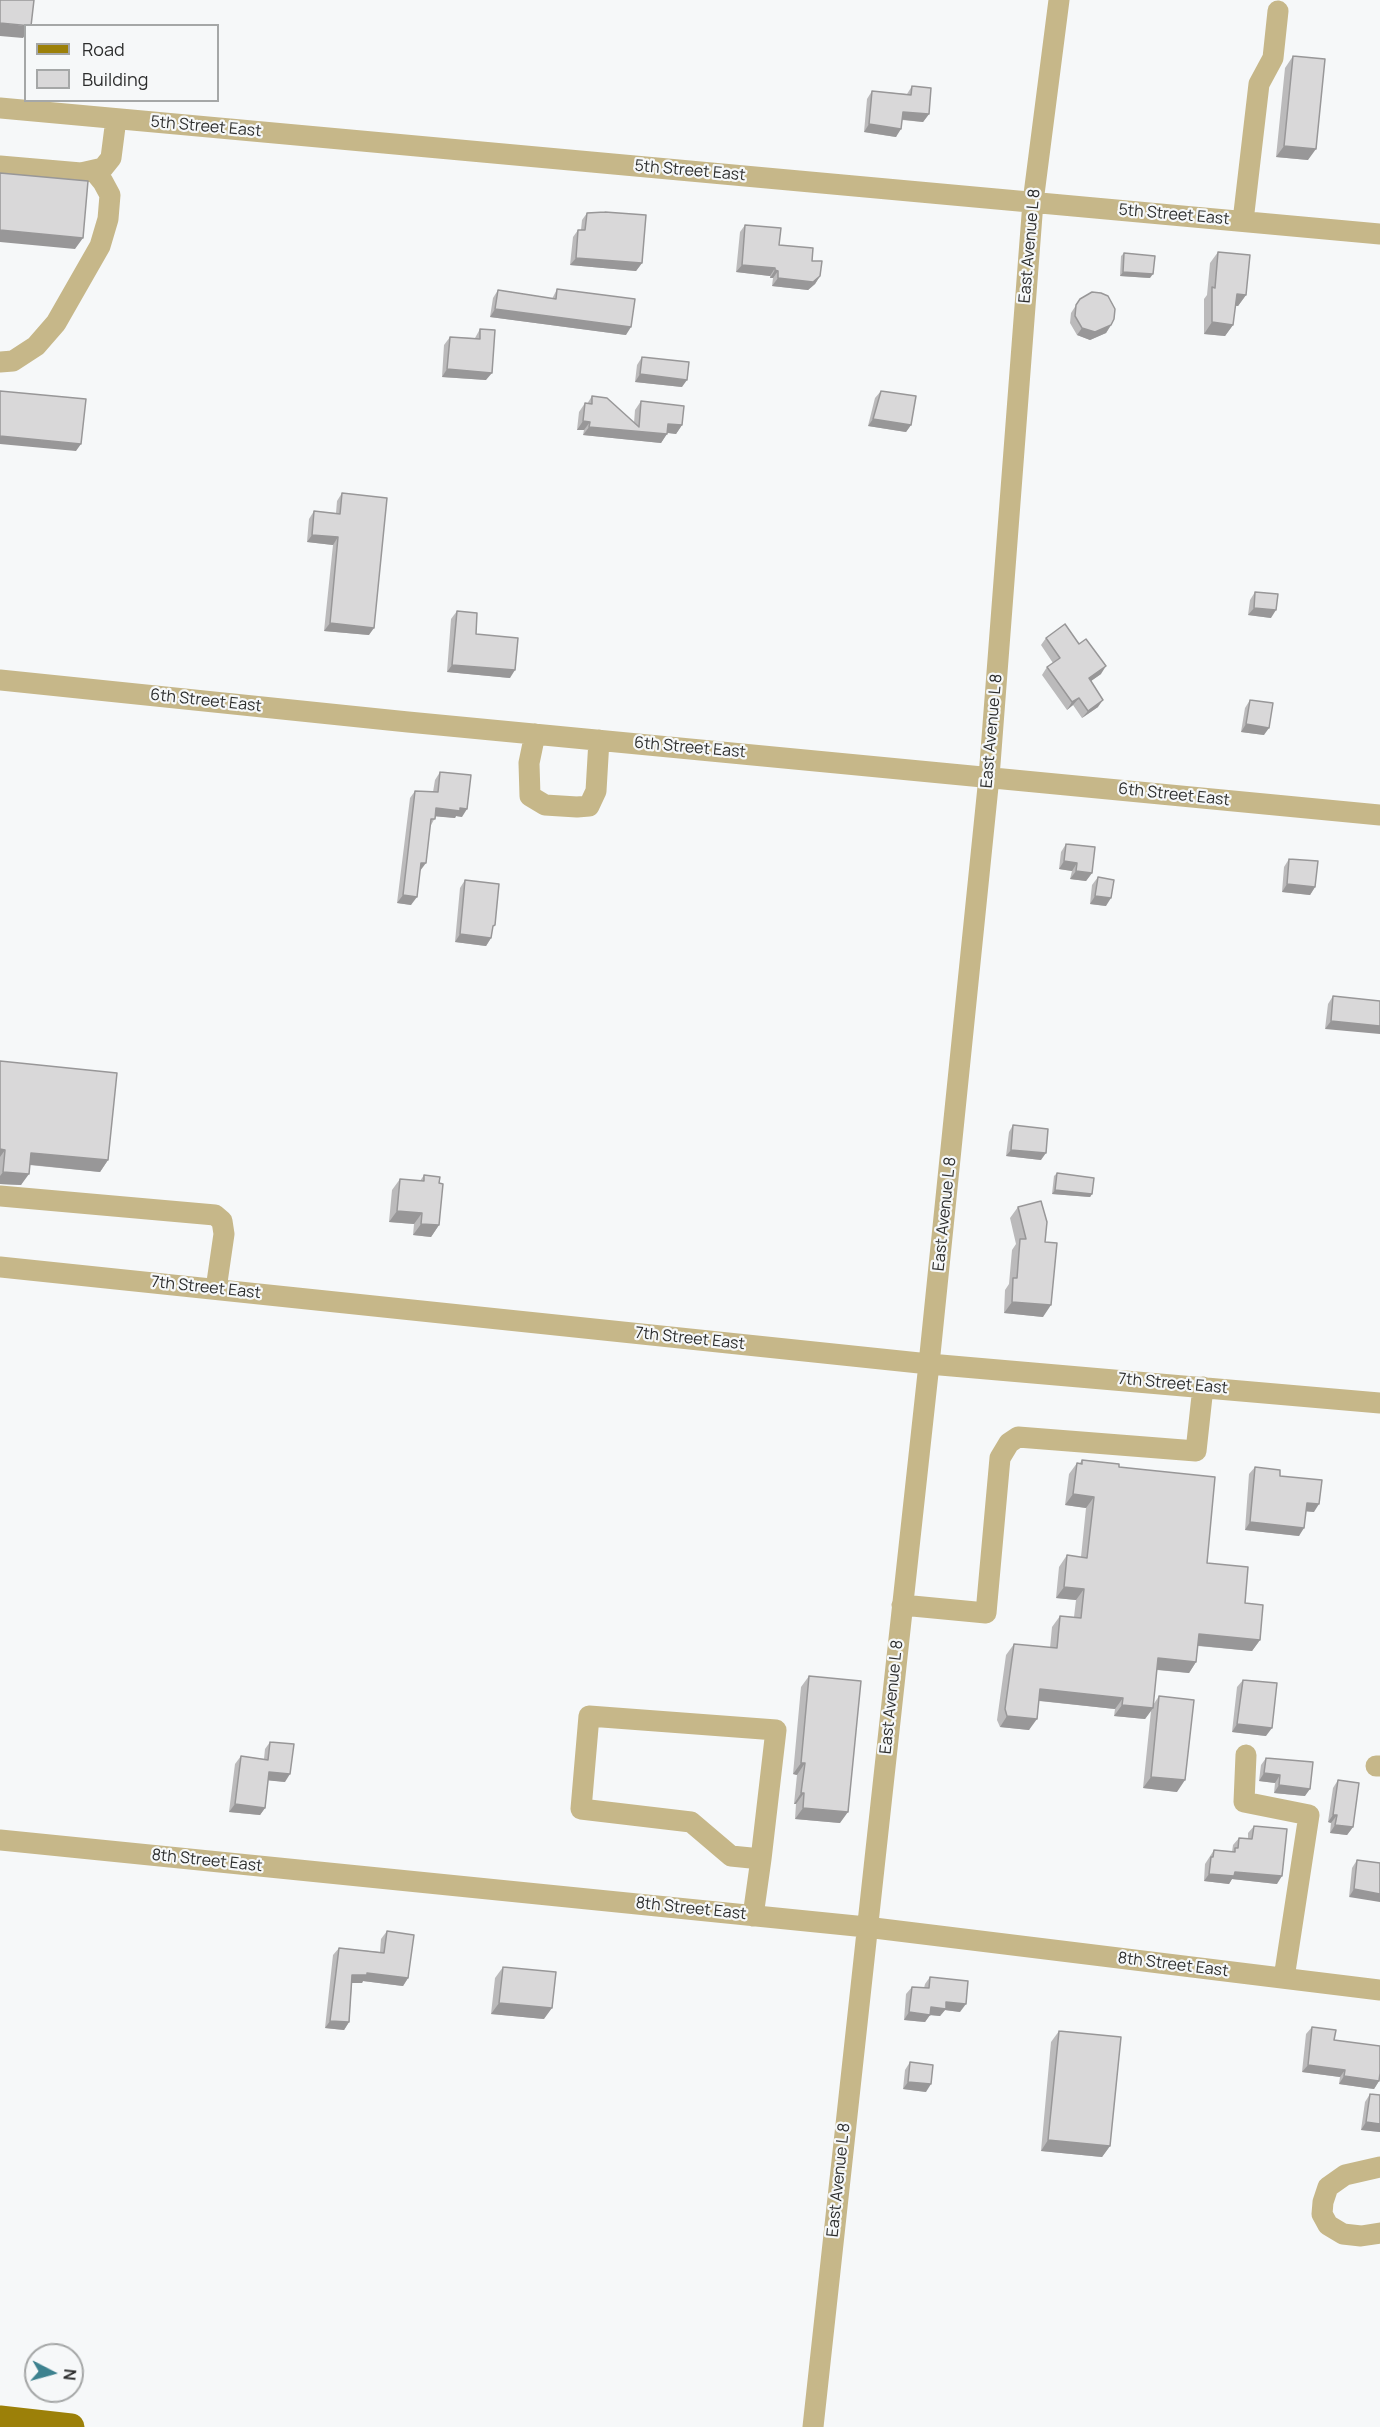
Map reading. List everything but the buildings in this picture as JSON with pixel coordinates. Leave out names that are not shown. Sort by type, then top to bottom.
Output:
[{"type":"main road","points":[[0,2419],[71,2427]]},
{"type":"street","name":"East Avenue L 8","points":[[813,2427],[929,1364],[989,777],[1033,202],[1059,0]]},
{"type":"street","points":[[1243,221],[1259,84],[1273,58],[1278,11]]},
{"type":"street","name":"5th Street East","points":[[0,108],[1380,234]]},
{"type":"street","points":[[0,166],[81,173],[104,168],[111,158],[116,119]]},
{"type":"street","points":[[0,362],[13,360],[36,346],[56,323],[100,246],[108,219],[110,195],[94,171]]},
{"type":"street","name":"6th Street East","points":[[0,680],[1380,815]]},
{"type":"street","points":[[535,734],[529,763],[530,796],[545,806],[589,806],[596,791],[599,740]]},
{"type":"street","points":[[0,1196],[215,1215],[222,1221],[224,1234],[216,1289]]},
{"type":"street","name":"7th Street East","points":[[0,1267],[929,1364],[1380,1403]]},
{"type":"street","points":[[902,1605],[986,1613],[1000,1458],[1009,1443],[1018,1437],[1196,1451],[1203,1387]]},
{"type":"street","points":[[753,1916],[761,1859],[776,1730],[589,1716],[581,1809],[691,1822],[731,1856],[761,1859]]},
{"type":"street","points":[[1246,1755],[1244,1802],[1309,1815],[1284,1978]]},
{"type":"street","name":"8th Street East","points":[[0,1840],[866,1927],[1380,1990]]},
{"type":"street","points":[[1380,2167],[1345,2175],[1328,2187],[1322,2214],[1328,2225],[1343,2234],[1361,2236],[1380,2233]]}]
